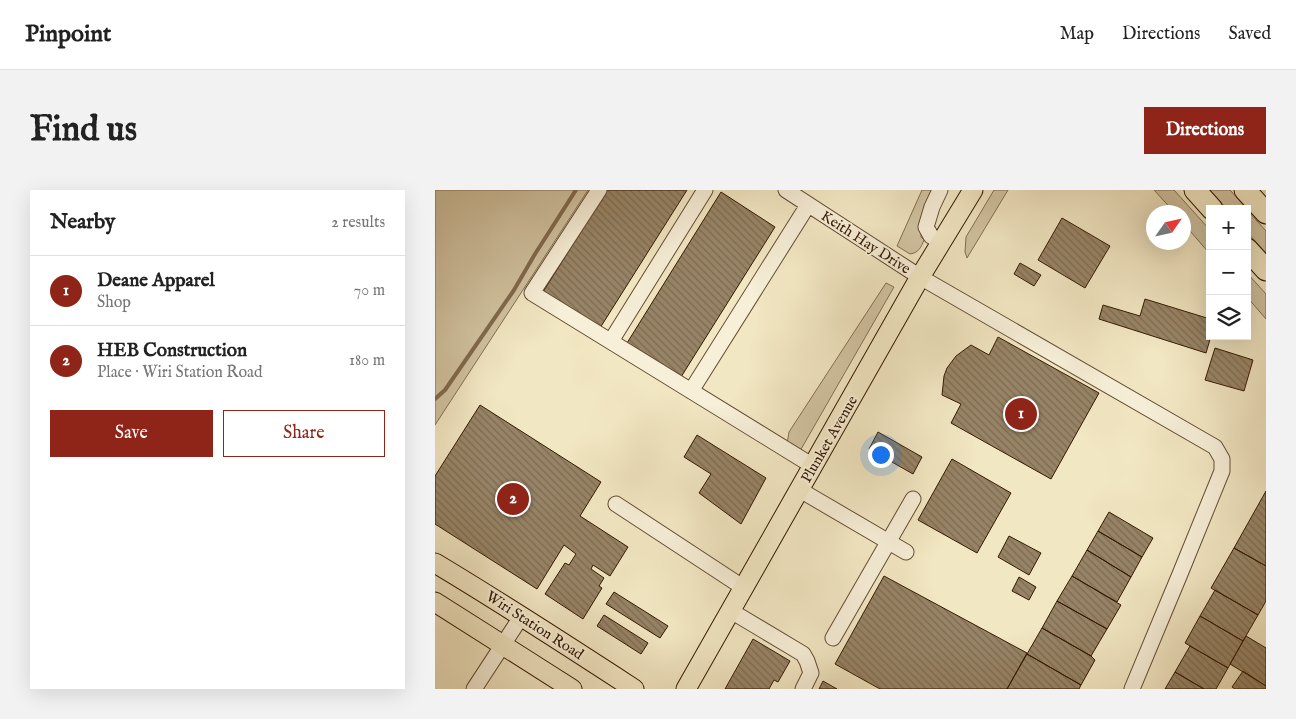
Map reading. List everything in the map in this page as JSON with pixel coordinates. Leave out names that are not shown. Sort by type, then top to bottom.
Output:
[{"type":"highway","points":[[1195,190],[1208,205]]},
{"type":"highway","points":[[1245,190],[1266,213]]},
{"type":"highway","points":[[1248,250],[1266,270]]},
{"type":"main road","name":"Plunket Avenue","points":[[686,689],[920,278],[973,190]]},
{"type":"main road","name":"Wiri Station Road","points":[[435,563],[501,603],[634,689]]},
{"type":"main road","points":[[435,602],[572,689]]},
{"type":"street","points":[[599,190],[532,293],[813,466]]},
{"type":"street","points":[[611,341],[705,190]]},
{"type":"street","name":"Keith Hay Drive","points":[[786,190],[920,278],[1215,447],[1222,459],[1222,472],[1131,689]]},
{"type":"street","points":[[940,190],[926,226],[931,236],[941,242]]},
{"type":"street","points":[[691,391],[808,205]]},
{"type":"street","points":[[800,490],[906,552]]},
{"type":"street","points":[[833,638],[913,499]]},
{"type":"street","points":[[616,504],[744,588]]},
{"type":"street","points":[[731,611],[803,654],[810,667],[811,674],[803,689]]},
{"type":"street","points":[[474,689],[521,617]]},
{"type":"shaded area","points":[[435,190],[588,190],[435,425]]},
{"type":"shaded area","points":[[922,190],[936,190],[921,226],[923,243],[917,251],[910,254],[897,246]]},
{"type":"shaded area","points":[[994,190],[1008,190],[967,258],[965,252],[966,237]]},
{"type":"shaded area","points":[[1154,190],[1174,190],[1188,205],[1168,205]]},
{"type":"shaded area","points":[[1210,190],[1230,190],[1243,205],[1223,205]]},
{"type":"shaded area","points":[[1191,209],[1206,226],[1206,249],[1191,232]]},
{"type":"shaded area","points":[[1251,214],[1266,231],[1266,253],[1251,236]]},
{"type":"shaded area","points":[[1251,277],[1266,294],[1266,319],[1251,302]]},
{"type":"shaded area","points":[[886,283],[894,287],[800,451],[787,444],[789,432]]},
{"type":"building","points":[[607,190],[687,190],[600,328],[543,292]]},
{"type":"building","points":[[721,192],[775,227],[681,377],[627,343]]},
{"type":"building","points":[[1062,218],[1110,246],[1085,288],[1038,260]]},
{"type":"building","points":[[1020,263],[1041,275],[1034,286],[1014,274]]},
{"type":"building","points":[[1145,299],[1206,318],[1206,340],[1210,340],[1206,353],[1099,319],[1103,305],[1140,316]]},
{"type":"building","points":[[998,337],[1099,393],[1051,479],[951,423],[961,404],[942,395],[947,368],[956,356],[971,345],[989,355]]},
{"type":"building","points":[[1215,348],[1253,360],[1244,391],[1205,380]]},
{"type":"building","points":[[480,405],[601,482],[580,516],[628,547],[610,576],[593,565],[591,569],[604,578],[599,586],[602,588],[583,619],[545,594],[565,563],[569,565],[576,554],[564,545],[537,589],[435,524],[435,476]]},
{"type":"building","points":[[878,432],[922,457],[913,474],[869,449]]},
{"type":"building","points":[[697,435],[766,478],[741,524],[699,493],[711,474],[684,457]]},
{"type":"building","points":[[952,459],[1011,493],[977,553],[918,520]]},
{"type":"building","points":[[1266,491],[1266,566],[1234,548]]},
{"type":"building","points":[[1109,512],[1153,538],[1142,557],[1098,531]]},
{"type":"building","points":[[1098,531],[1142,557],[1131,577],[1087,550]]},
{"type":"building","points":[[1009,536],[1041,553],[1029,575],[998,557]]},
{"type":"building","points":[[1234,548],[1266,566],[1266,601],[1258,615],[1211,588]]},
{"type":"building","points":[[1087,550],[1131,577],[1117,602],[1072,576]]},
{"type":"building","points":[[884,576],[1027,653],[1007,689],[880,689],[835,664]]},
{"type":"building","points":[[1072,576],[1121,605],[1107,629],[1057,601]]},
{"type":"building","points":[[1019,577],[1036,587],[1029,600],[1012,591]]},
{"type":"building","points":[[1215,590],[1258,615],[1243,641],[1200,616]]},
{"type":"building","points":[[614,592],[668,626],[660,638],[606,604]]},
{"type":"building","points":[[1057,601],[1107,629],[1091,656],[1042,628]]},
{"type":"building","points":[[604,615],[648,643],[641,654],[597,626]]},
{"type":"building","points":[[1200,616],[1243,641],[1228,668],[1185,643]]},
{"type":"building","points":[[1042,628],[1095,660],[1081,685],[1027,654]]},
{"type":"building","points":[[1246,636],[1266,648],[1266,686],[1230,664]]},
{"type":"building","points":[[753,639],[790,661],[778,682],[774,680],[769,689],[725,689]]},
{"type":"building","points":[[1190,646],[1228,668],[1216,689],[1204,689],[1175,672]]},
{"type":"building","points":[[1027,654],[1081,685],[1079,689],[1007,689]]},
{"type":"building","points":[[1243,671],[1266,686],[1266,689],[1235,689],[1232,687]]},
{"type":"building","points":[[1175,672],[1204,689],[1165,689]]},
{"type":"building","points":[[823,681],[837,689],[819,689]]},
{"type":"waterway","points":[[435,399],[445,390],[514,290],[576,190]]},
{"type":"place","name":"Deane Apparel","points":[[1021,414]]},
{"type":"place","name":"HEB Construction","points":[[513,499]]}]
